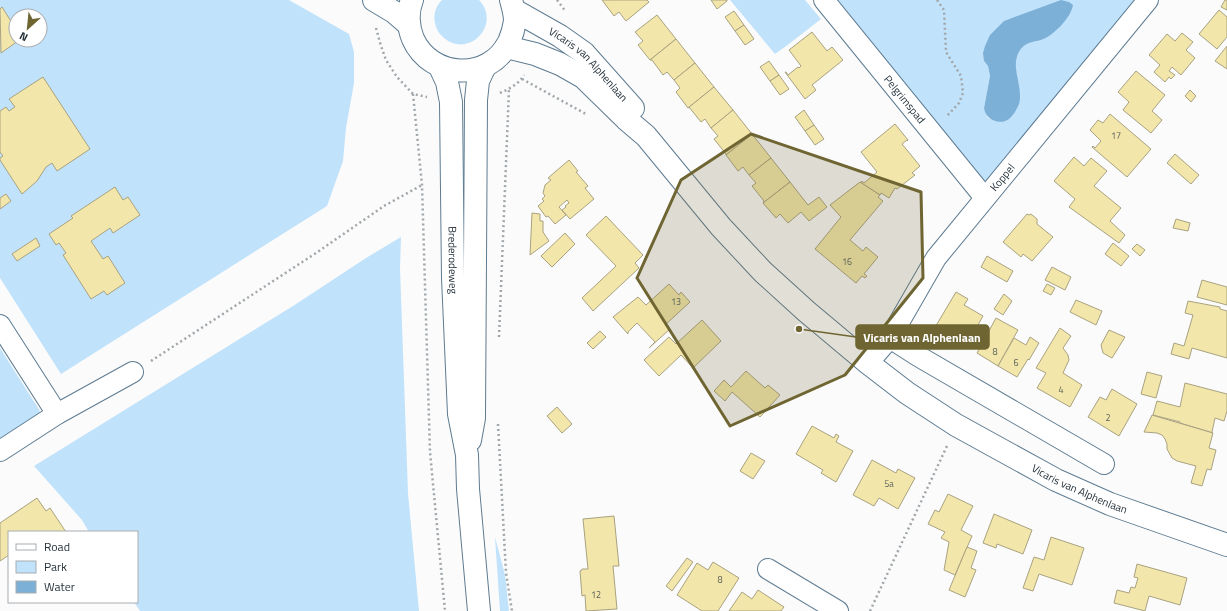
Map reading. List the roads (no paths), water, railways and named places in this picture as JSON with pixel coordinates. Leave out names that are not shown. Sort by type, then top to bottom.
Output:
[{"type":"main road","points":[[375,0],[394,12],[409,25]]},
{"type":"main road","points":[[412,0],[409,14],[409,25],[411,35],[416,46],[430,61],[440,67],[455,71],[470,71],[485,66],[497,58],[506,47],[512,35],[515,21],[512,5]]},
{"type":"main road","name":"Vicaris van Alphenlaan","points":[[512,5],[584,53],[636,112],[646,136]]},
{"type":"main road","name":"Vicaris van Alphenlaan","points":[[506,47],[535,54],[560,64],[583,77],[626,119],[646,136],[721,227],[763,272],[806,311],[868,363],[907,393],[956,425],[1056,480],[1110,504],[1227,546]]},
{"type":"main road","name":"Brederodeweg","points":[[479,611],[468,489],[468,455],[474,418],[476,100],[478,81],[485,66]]},
{"type":"main road","name":"Brederodeweg","points":[[440,67],[447,82],[451,102],[453,278],[458,406],[468,455]]},
{"type":"street","name":"Pelgrimspad","points":[[824,0],[985,198]]},
{"type":"street","name":"Koppel","points":[[868,363],[890,338],[936,258],[1148,0]]},
{"type":"street","points":[[0,325],[57,414]]},
{"type":"street","points":[[890,338],[1104,464]]},
{"type":"street","points":[[0,451],[57,414],[133,372]]},
{"type":"street","points":[[768,569],[838,611]]},
{"type":"water","points":[[1061,0],[1069,2],[1073,5],[1072,10],[1065,21],[1056,31],[1046,38],[1025,45],[1017,56],[1016,70],[1020,97],[1016,110],[1009,119],[1005,121],[1001,122],[993,120],[987,115],[984,108],[990,76],[988,66],[984,61],[983,53],[990,35],[1004,21]]},
{"type":"place","name":"Vicaris van Alphenlaan","points":[[799,329]]}]
